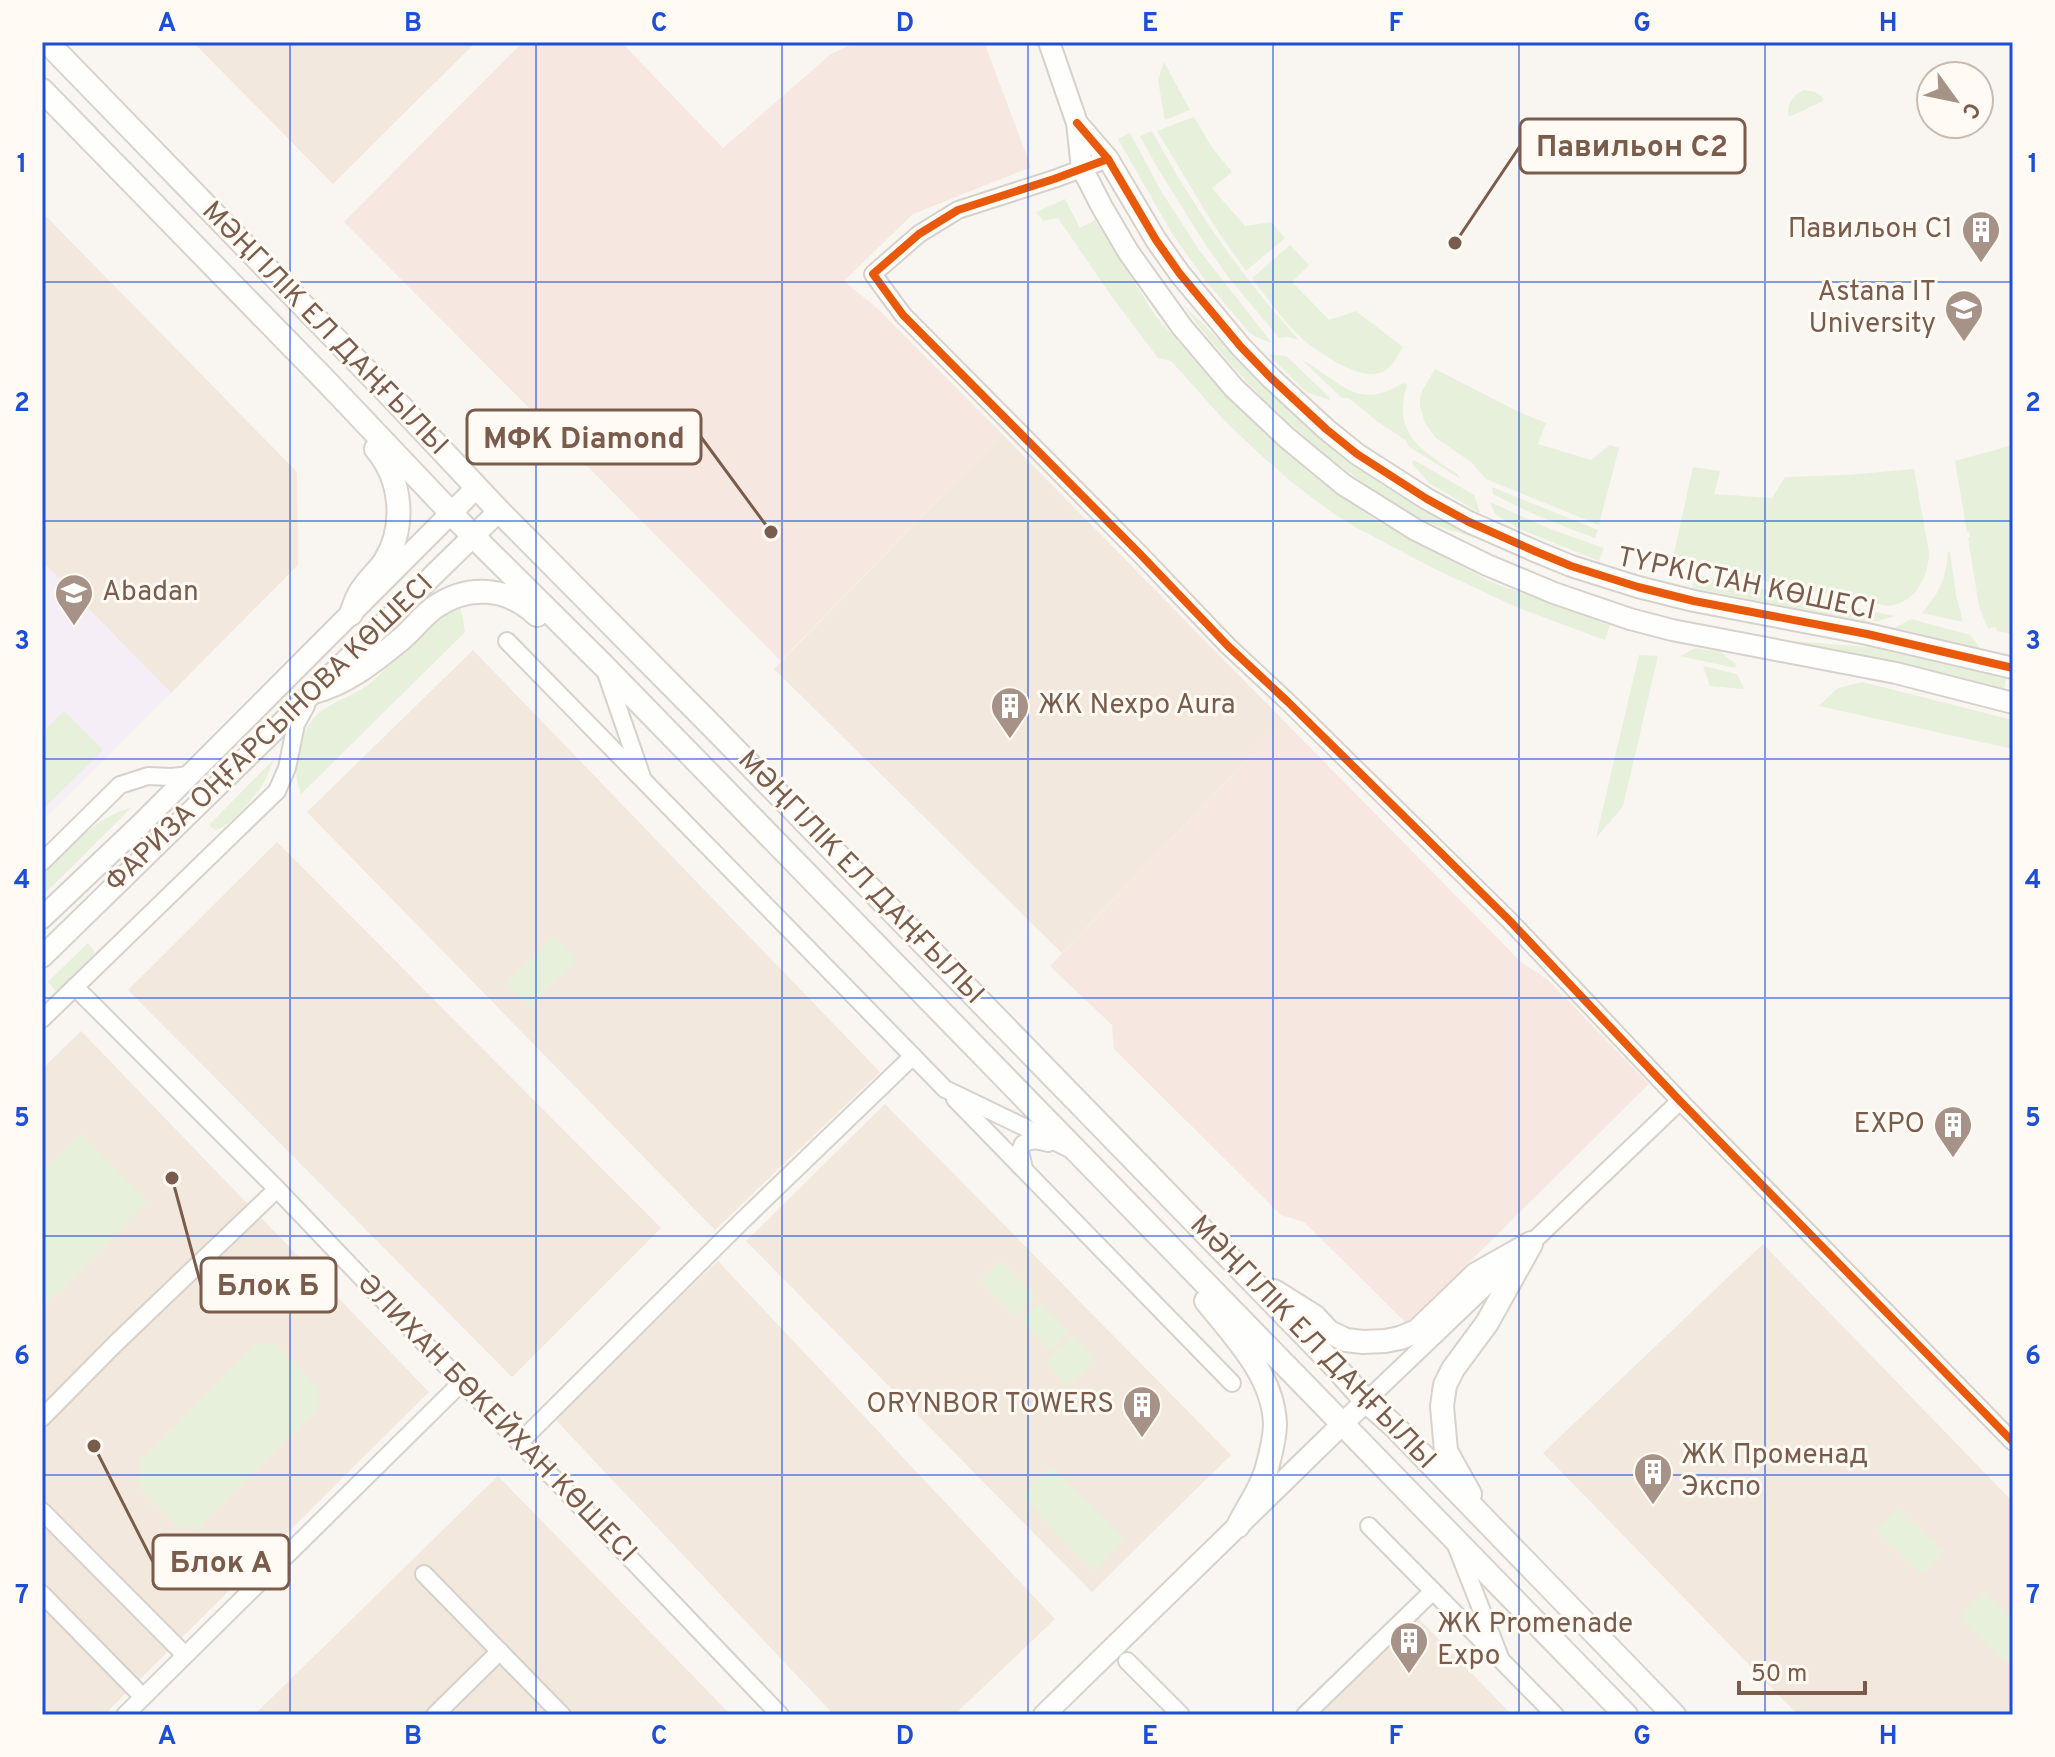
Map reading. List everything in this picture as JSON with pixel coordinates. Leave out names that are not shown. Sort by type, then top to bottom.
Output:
[{"type":"main road","name":"МӘҢГІЛІК ЕЛ ДАҢҒЫЛЫ","points":[[47,42],[499,511],[1674,1715]]},
{"type":"main road","name":"МӘҢГІЛІК ЕЛ ДАҢҒЫЛЫ","points":[[42,90],[473,536],[597,659],[1626,1715]]},
{"type":"main road","points":[[326,381],[350,417],[387,462],[399,505],[397,531],[385,560],[358,594],[351,614]]},
{"type":"main road","points":[[314,692],[353,676],[403,638],[434,607],[459,594],[483,590],[517,599],[562,637],[597,659]]},
{"type":"main road","points":[[1145,1221],[1250,1357],[1273,1410],[1275,1427],[1265,1473],[1238,1526]]},
{"type":"main road","points":[[1253,1282],[1279,1293],[1314,1316],[1329,1332],[1346,1340],[1380,1342],[1417,1331],[1476,1274],[1531,1243]]},
{"type":"main road","points":[[1485,1521],[1446,1451],[1443,1396],[1453,1369],[1487,1323],[1531,1243]]},
{"type":"street","name":"ТҮРКІСТАН КӨШЕСІ","points":[[1049,42],[1077,123],[1082,168],[1102,207],[1151,286],[1234,388],[1333,477],[1416,530],[1487,565],[1554,593],[1630,619],[1672,630],[1896,673],[2013,703]]},
{"type":"street","name":"ТҮРКІСТАН КӨШЕСІ","points":[[1077,123],[1108,159],[1156,240],[1241,347],[1326,429],[1357,454],[1427,499],[1523,546],[1571,566],[1638,587],[1694,601],[1867,634],[2013,668]]},
{"type":"street","points":[[1108,159],[958,210],[919,234],[873,274],[903,315],[1228,646],[1514,926],[2013,1442]]},
{"type":"street","name":"ФАРИЗА ОҢҒАРСЫНОВА КӨШЕСІ","points":[[42,918],[190,775],[477,487]]},
{"type":"street","name":"ФАРИЗА ОҢҒАРСЫНОВА КӨШЕСІ","points":[[42,957],[499,511]]},
{"type":"street","points":[[507,641],[1232,1383]]},
{"type":"street","points":[[597,659],[643,780]]},
{"type":"street","points":[[42,1019],[277,791],[287,768],[296,724],[314,692]]},
{"type":"street","points":[[42,862],[120,785],[148,776],[190,775]]},
{"type":"street","points":[[42,942],[82,880]]},
{"type":"street","name":"ӘЛИХАН БӨКЕЙХАН КӨШЕСІ","points":[[75,987],[277,1189],[780,1715]]},
{"type":"street","points":[[519,1443],[913,1056]]},
{"type":"street","points":[[945,1089],[1080,1154]]},
{"type":"street","points":[[1044,1715],[1680,1101]]},
{"type":"street","points":[[1025,1171],[1020,1151],[1023,1144],[1030,1140],[1080,1154]]},
{"type":"street","points":[[42,1418],[277,1189]]},
{"type":"street","points":[[125,1715],[461,1383]]},
{"type":"street","points":[[42,1511],[185,1655]]},
{"type":"street","points":[[1369,1526],[1555,1715]]},
{"type":"street","points":[[1452,1536],[1501,1660]]},
{"type":"street","points":[[424,1574],[562,1715]]},
{"type":"street","points":[[1305,1715],[1433,1591]]},
{"type":"street","points":[[42,1594],[143,1697]]},
{"type":"street","points":[[435,1715],[500,1651]]},
{"type":"street","points":[[1127,1661],[1181,1715]]},
{"type":"shaded area","points":[[193,42],[476,42],[333,184]]},
{"type":"shaded area","points":[[523,42],[621,42],[723,148],[831,54],[857,42],[984,42],[1031,167],[913,214],[844,281],[878,309],[1002,434],[781,661],[344,222]]},
{"type":"shaded area","points":[[42,212],[297,472],[298,565],[171,693],[42,561]]},
{"type":"shaded area","points":[[1002,434],[1284,721],[1062,953],[774,669]]},
{"type":"shaded area","name":"Abadan","points":[[42,561],[171,693],[42,821]]},
{"type":"shaded area","points":[[473,650],[880,1072],[715,1230],[307,812]]},
{"type":"shaded area","points":[[1284,721],[1521,962],[1548,980],[1649,1084],[1407,1324],[1304,1222],[1281,1215],[1114,1049],[1112,1025],[1050,966]]},
{"type":"shaded area","points":[[277,842],[661,1228],[512,1377],[128,990]]},
{"type":"shaded area","points":[[81,1031],[429,1392],[104,1715],[42,1715],[42,1069]]},
{"type":"shaded area","name":"ORYNBOR TOWERS","points":[[885,1104],[1231,1455],[1092,1592],[746,1241]]},
{"type":"shaded area","points":[[1763,1244],[2013,1502],[2013,1715],[1798,1715],[1543,1453]]},
{"type":"shaded area","points":[[718,1261],[1055,1619],[954,1715],[834,1715],[553,1417]]},
{"type":"shaded area","points":[[498,1476],[731,1715],[254,1715]]},
{"type":"shaded area","name":"ЖК Promenade Expo","points":[[1418,1618],[1512,1715],[1314,1715]]},
{"type":"green space","points":[[1164,62],[1190,110],[1165,120],[1158,80]]},
{"type":"green space","points":[[1804,90],[1815,92],[1823,101],[1789,117],[1791,101]]},
{"type":"green space","points":[[1194,117],[1211,146],[1232,172],[1212,188],[1245,226],[1271,222],[1285,238],[1246,271],[1215,227],[1157,131]]},
{"type":"green space","points":[[1152,131],[1219,240],[1299,340],[1279,338],[1205,244],[1140,136]]},
{"type":"green space","points":[[1130,133],[1161,191],[1199,250],[1272,343],[1249,332],[1173,235],[1118,139]]},
{"type":"green space","points":[[1065,199],[1080,228],[1095,220],[1155,315],[1219,388],[1311,474],[1377,521],[1491,582],[1610,625],[1605,640],[1516,607],[1435,569],[1357,528],[1294,484],[1226,422],[1171,361],[1158,358],[1058,218],[1043,221],[1036,212]]},
{"type":"green space","points":[[1290,245],[1309,265],[1292,282],[1329,320],[1356,311],[1403,347],[1387,369],[1366,374],[1335,362],[1302,338],[1272,305],[1252,278]]},
{"type":"green space","points":[[1182,304],[1296,416],[1353,465],[1477,539],[1413,515],[1341,467],[1291,425],[1244,379]]},
{"type":"green space","points":[[1268,354],[1286,356],[1329,400],[1306,392]]},
{"type":"green space","points":[[1302,360],[1361,394],[1373,395],[1403,383],[1407,385],[1403,416],[1413,439],[1461,479],[1408,446],[1407,441],[1349,398],[1342,398]]},
{"type":"green space","points":[[1435,369],[1546,423],[1538,444],[1591,460],[1610,445],[1619,448],[1599,525],[1486,479],[1471,462],[1436,438],[1425,423],[1420,406],[1423,389]]},
{"type":"green space","points":[[2013,445],[2013,634],[1992,627],[1988,629],[1979,606],[1955,461]]},
{"type":"green space","points":[[1414,460],[1474,495],[1480,513],[1429,483],[1412,463]]},
{"type":"green space","points":[[1693,467],[1720,471],[1714,494],[1772,498],[1785,477],[1914,469],[1929,552],[1919,587],[1906,600],[1888,606],[1672,562]]},
{"type":"green space","points":[[1492,487],[1598,530],[1595,538],[1505,501],[1493,494]]},
{"type":"green space","points":[[1490,502],[1550,529],[1604,548],[1599,561],[1517,528],[1495,514]]},
{"type":"green space","points":[[1948,552],[1963,622],[1922,613],[1941,586]]},
{"type":"green space","points":[[1695,575],[1895,616],[1868,622],[1692,588]]},
{"type":"green space","points":[[460,603],[465,632],[301,794],[296,772],[298,748],[314,718],[372,682],[429,624]]},
{"type":"green space","points":[[1911,619],[1970,635],[1980,648],[1895,628]]},
{"type":"green space","points":[[1791,641],[1868,647],[2006,679],[2004,689]]},
{"type":"green space","points":[[1696,648],[1720,652],[1736,664],[1735,668],[1680,656]]},
{"type":"green space","points":[[1639,655],[1658,656],[1623,806],[1596,838]]},
{"type":"green space","points":[[1703,666],[1737,674],[1744,689],[1710,686]]},
{"type":"green space","points":[[1862,682],[2013,720],[2013,749],[1819,706],[1838,688]]},
{"type":"green space","points":[[64,711],[103,750],[42,810],[42,733]]},
{"type":"green space","points":[[274,759],[260,788],[242,810],[221,828],[215,830],[209,825]]},
{"type":"green space","points":[[132,807],[42,896],[42,875],[62,855],[94,826]]},
{"type":"green space","points":[[554,936],[577,960],[529,1007],[506,983]]},
{"type":"green space","points":[[88,943],[94,951],[93,956],[57,992],[48,982]]},
{"type":"green space","points":[[81,1133],[148,1201],[63,1288],[42,1305],[42,1172]]},
{"type":"green space","points":[[1001,1260],[1036,1297],[1015,1317],[980,1281]]},
{"type":"green space","points":[[1040,1302],[1069,1332],[1050,1351],[1021,1320]]},
{"type":"green space","points":[[1073,1335],[1096,1360],[1068,1387],[1045,1362]]},
{"type":"green space","points":[[275,1343],[317,1387],[319,1408],[197,1529],[178,1527],[139,1487],[139,1462],[256,1344]]},
{"type":"green space","points":[[1051,1466],[1125,1539],[1093,1571],[1022,1495]]},
{"type":"green space","points":[[1898,1508],[1944,1552],[1922,1574],[1876,1531]]},
{"type":"green space","points":[[1984,1592],[2013,1621],[2013,1657],[2007,1663],[1960,1616]]},
{"type":"cycle path","points":[[1077,123],[1108,159],[1180,274],[1241,347],[1326,429],[1357,454],[1427,499],[1469,522],[1537,552],[1638,587],[1694,601],[1867,634],[2013,668]]},
{"type":"cycle path","points":[[1108,159],[958,210],[919,234],[873,274],[903,315],[1228,646],[1509,920],[1680,1101],[2013,1442]]},
{"type":"place","name":"Павильон С2","points":[[1455,243]]},
{"type":"place","name":"Павильон С1","points":[[1981,264]]},
{"type":"place","name":"Astana IT University","points":[[1964,343]]},
{"type":"place","name":"МФК Diamond","points":[[771,532]]},
{"type":"place","name":"Abadan","points":[[74,627]]},
{"type":"place","name":"ЖК Nexpo Aura","points":[[1010,740]]},
{"type":"place","name":"EXPO","points":[[1953,1159]]},
{"type":"place","name":"Блок Б","points":[[172,1178]]},
{"type":"place","name":"ORYNBOR TOWERS","points":[[1142,1439]]},
{"type":"place","name":"Блок А","points":[[94,1446]]},
{"type":"place","name":"ЖК Променад Экспо","points":[[1653,1506]]},
{"type":"place","name":"ЖК Promenade Expo","points":[[1409,1675]]}]
